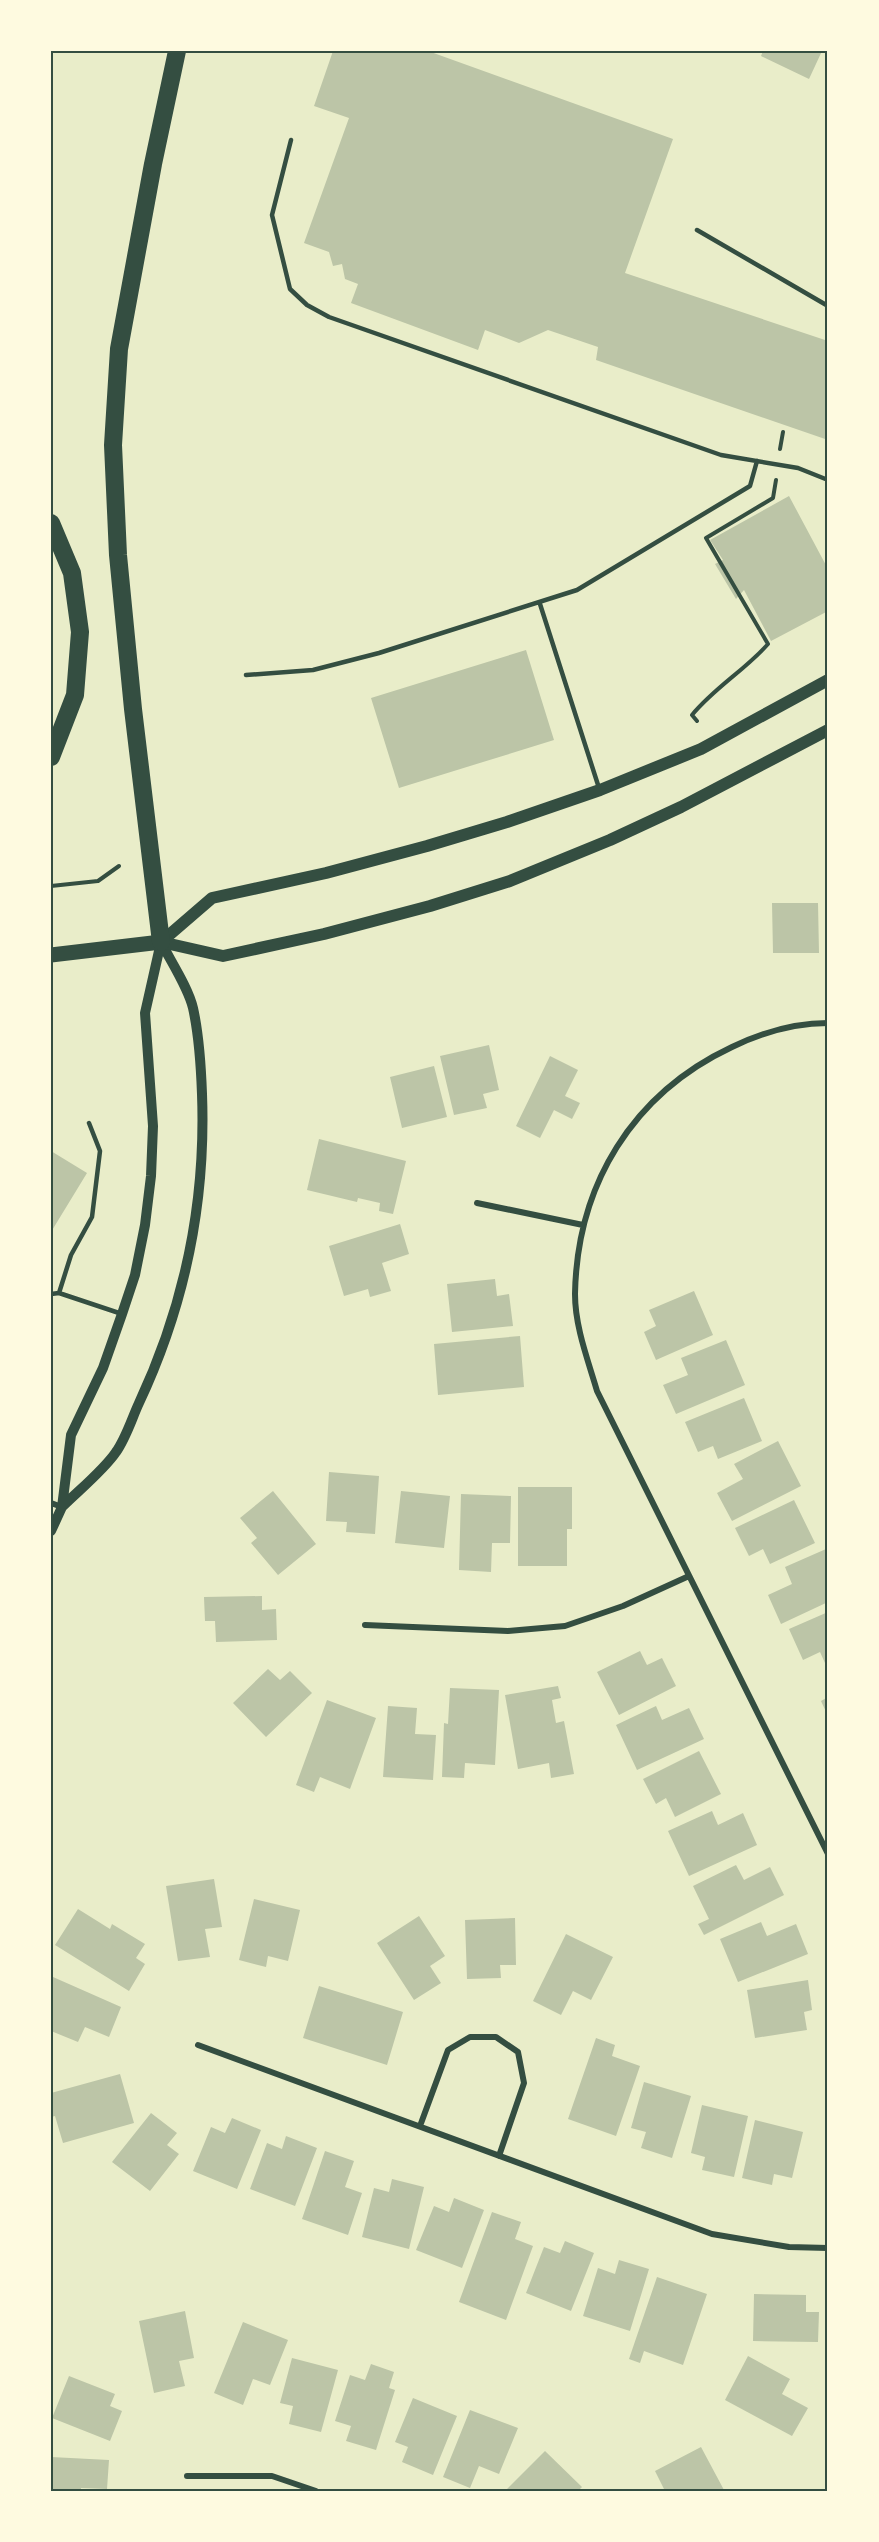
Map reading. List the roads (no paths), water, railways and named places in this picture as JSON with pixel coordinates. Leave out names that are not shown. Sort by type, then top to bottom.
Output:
[{"type":"highway","points":[[161,942],[129,673],[118,555],[113,445],[119,349],[153,164],[177,51]]},
{"type":"highway","points":[[51,524],[72,573],[80,632],[75,695],[51,757]]},
{"type":"main road","points":[[161,942],[212,898],[326,873],[427,846],[507,822],[600,790],[701,749],[828,680]]},
{"type":"main road","points":[[51,955],[161,942],[223,956],[324,934],[430,906],[510,881],[610,840],[681,807],[828,730]]},
{"type":"street","points":[[51,1531],[62,1507],[71,1435],[103,1368],[135,1275],[145,1225],[151,1176],[153,1126],[145,1013],[161,942]]},
{"type":"street","points":[[62,1507],[116,1452],[145,1390],[169,1330],[183,1283],[194,1229],[203,1129],[201,1068],[192,1006],[161,942]]},
{"type":"street","points":[[828,1023],[781,1029],[749,1039],[693,1068],[661,1091],[637,1117],[602,1172],[583,1225],[575,1295],[580,1334],[597,1391],[828,1854]]},
{"type":"street","points":[[477,1203],[583,1225]]},
{"type":"street","points":[[51,1503],[62,1507]]},
{"type":"street","points":[[365,1625],[508,1631],[565,1626],[623,1606],[689,1576]]},
{"type":"street","points":[[420,2126],[448,2050],[470,2037],[496,2037],[518,2052],[524,2083],[499,2156]]},
{"type":"street","points":[[198,2045],[712,2234],[789,2247],[828,2247]]},
{"type":"street","points":[[186,2476],[272,2476],[316,2491]]},
{"type":"lane","points":[[291,140],[272,215],[290,289],[307,305],[329,317],[721,455],[798,468],[828,480]]},
{"type":"lane","points":[[697,230],[828,306]]},
{"type":"lane","points":[[246,675],[313,670],[380,653],[577,590],[750,486],[757,461]]},
{"type":"lane","points":[[540,603],[600,790]]},
{"type":"lane","points":[[59,1293],[71,1255],[92,1217],[100,1151],[89,1123]]},
{"type":"lane","points":[[51,1294],[59,1293],[122,1314]]}]
